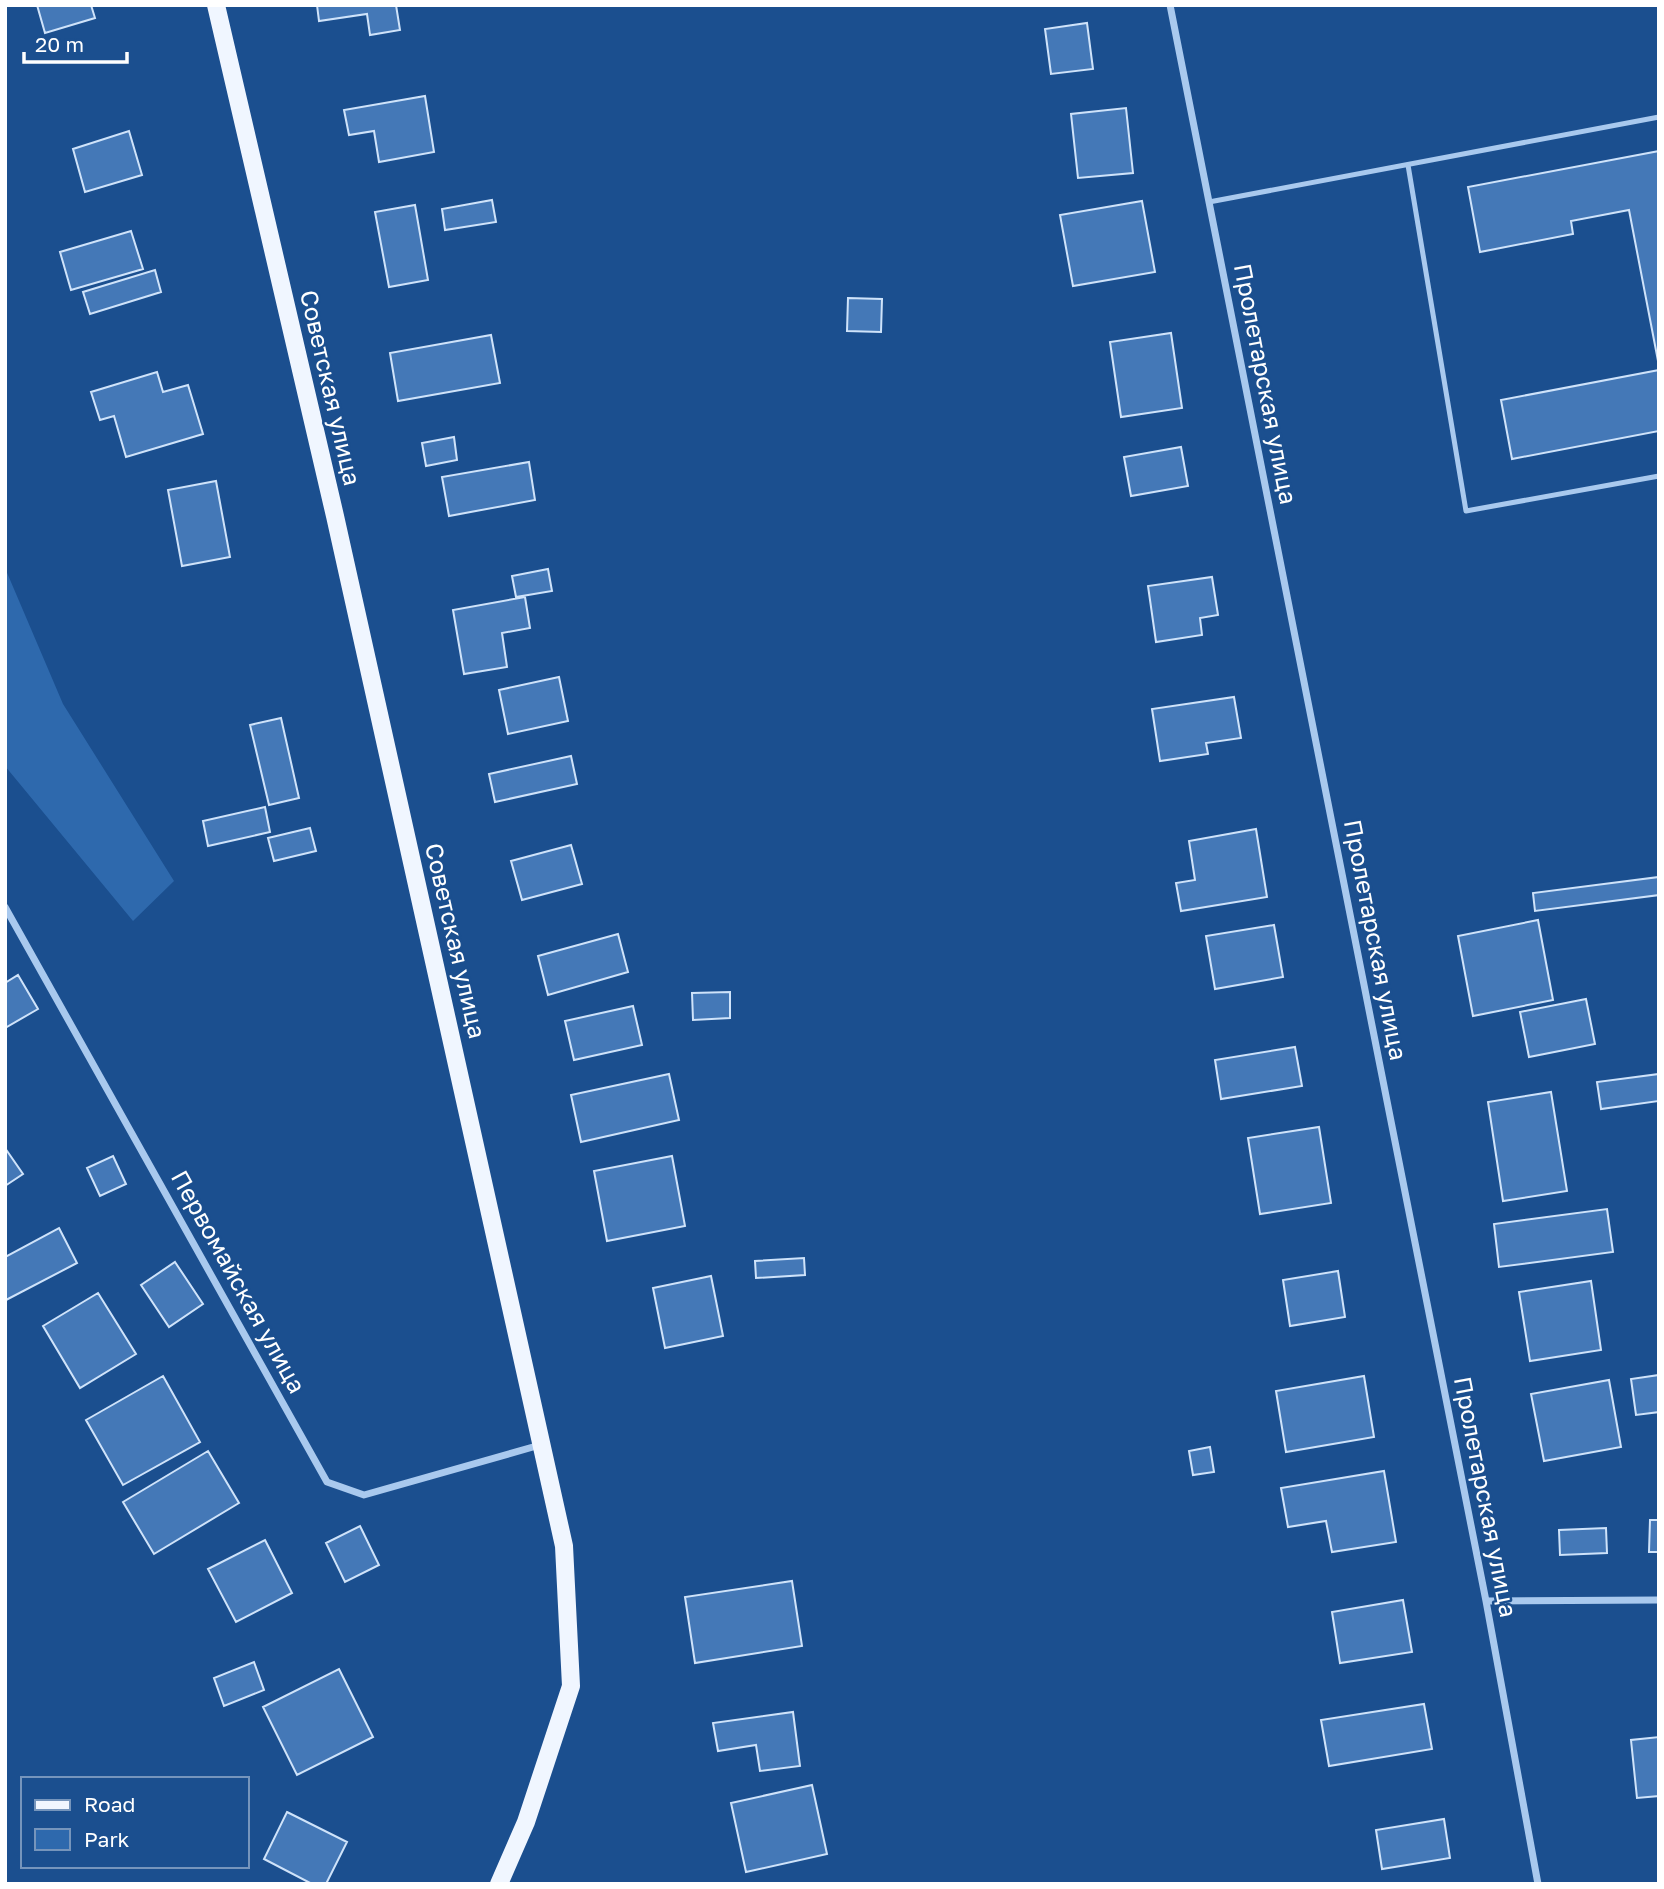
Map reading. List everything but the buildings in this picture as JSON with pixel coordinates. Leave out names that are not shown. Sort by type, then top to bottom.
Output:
[{"type":"main road","name":"Советская улица","points":[[216,5],[335,516],[564,1546],[571,1686],[526,1822],[499,1884]]},
{"type":"street","name":"Пролетарская улица","points":[[1170,5],[1486,1601],[1538,1884]]},
{"type":"street","name":"Первомайская улица","points":[[5,907],[327,1482],[364,1495],[542,1445]]},
{"type":"street","points":[[1486,1601],[1659,1600]]},
{"type":"lane","points":[[1209,202],[1659,117]]},
{"type":"lane","points":[[1408,165],[1466,511],[1659,476]]},
{"type":"green space","points":[[5,568],[63,704],[174,881],[133,921],[5,766]]}]
